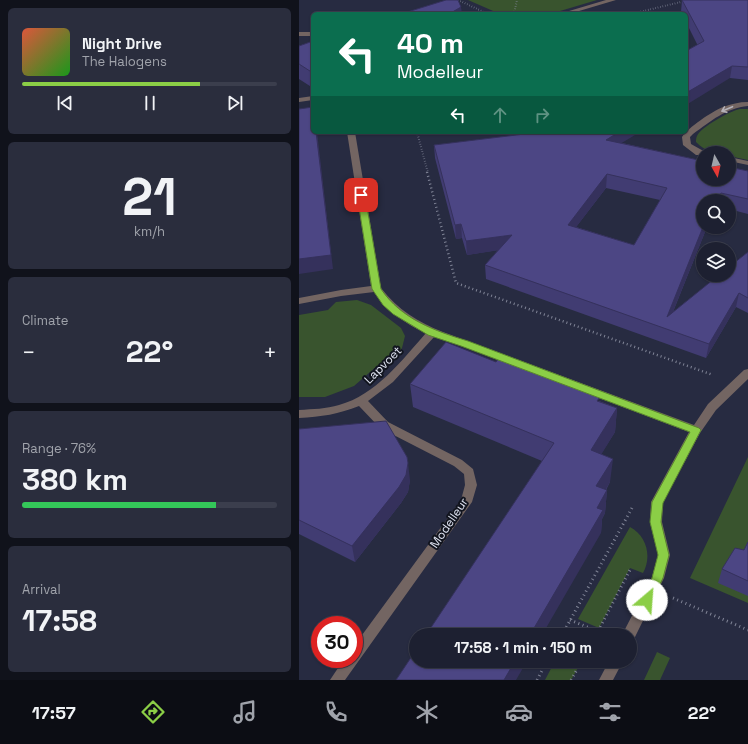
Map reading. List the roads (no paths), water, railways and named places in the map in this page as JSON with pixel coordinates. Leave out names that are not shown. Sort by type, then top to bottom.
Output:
[{"type":"street","points":[[570,12],[613,0]]},
{"type":"street","points":[[299,34],[311,34]]},
{"type":"street","points":[[299,100],[311,98]]},
{"type":"street","points":[[696,150],[687,145],[686,137],[690,132],[724,109],[736,105],[748,104]]},
{"type":"street","points":[[351,134],[376,289],[386,303],[396,312],[431,333],[465,343],[696,430]]},
{"type":"street","points":[[736,160],[748,163]]},
{"type":"street","points":[[299,301],[341,293],[376,289]]},
{"type":"street","name":"Lapvoet","points":[[299,414],[315,414],[342,409],[361,401],[378,390],[431,333]]},
{"type":"street","points":[[633,628],[658,578],[664,555],[656,522],[657,502],[696,430],[712,407],[748,373]]},
{"type":"street","name":"Modelleur","points":[[361,401],[384,425],[458,463],[469,472],[471,486],[466,502],[363,644]]},
{"type":"street","name":"Modelleur","points":[[337,680],[346,668]]},
{"type":"street","points":[[606,680],[612,668]]}]
